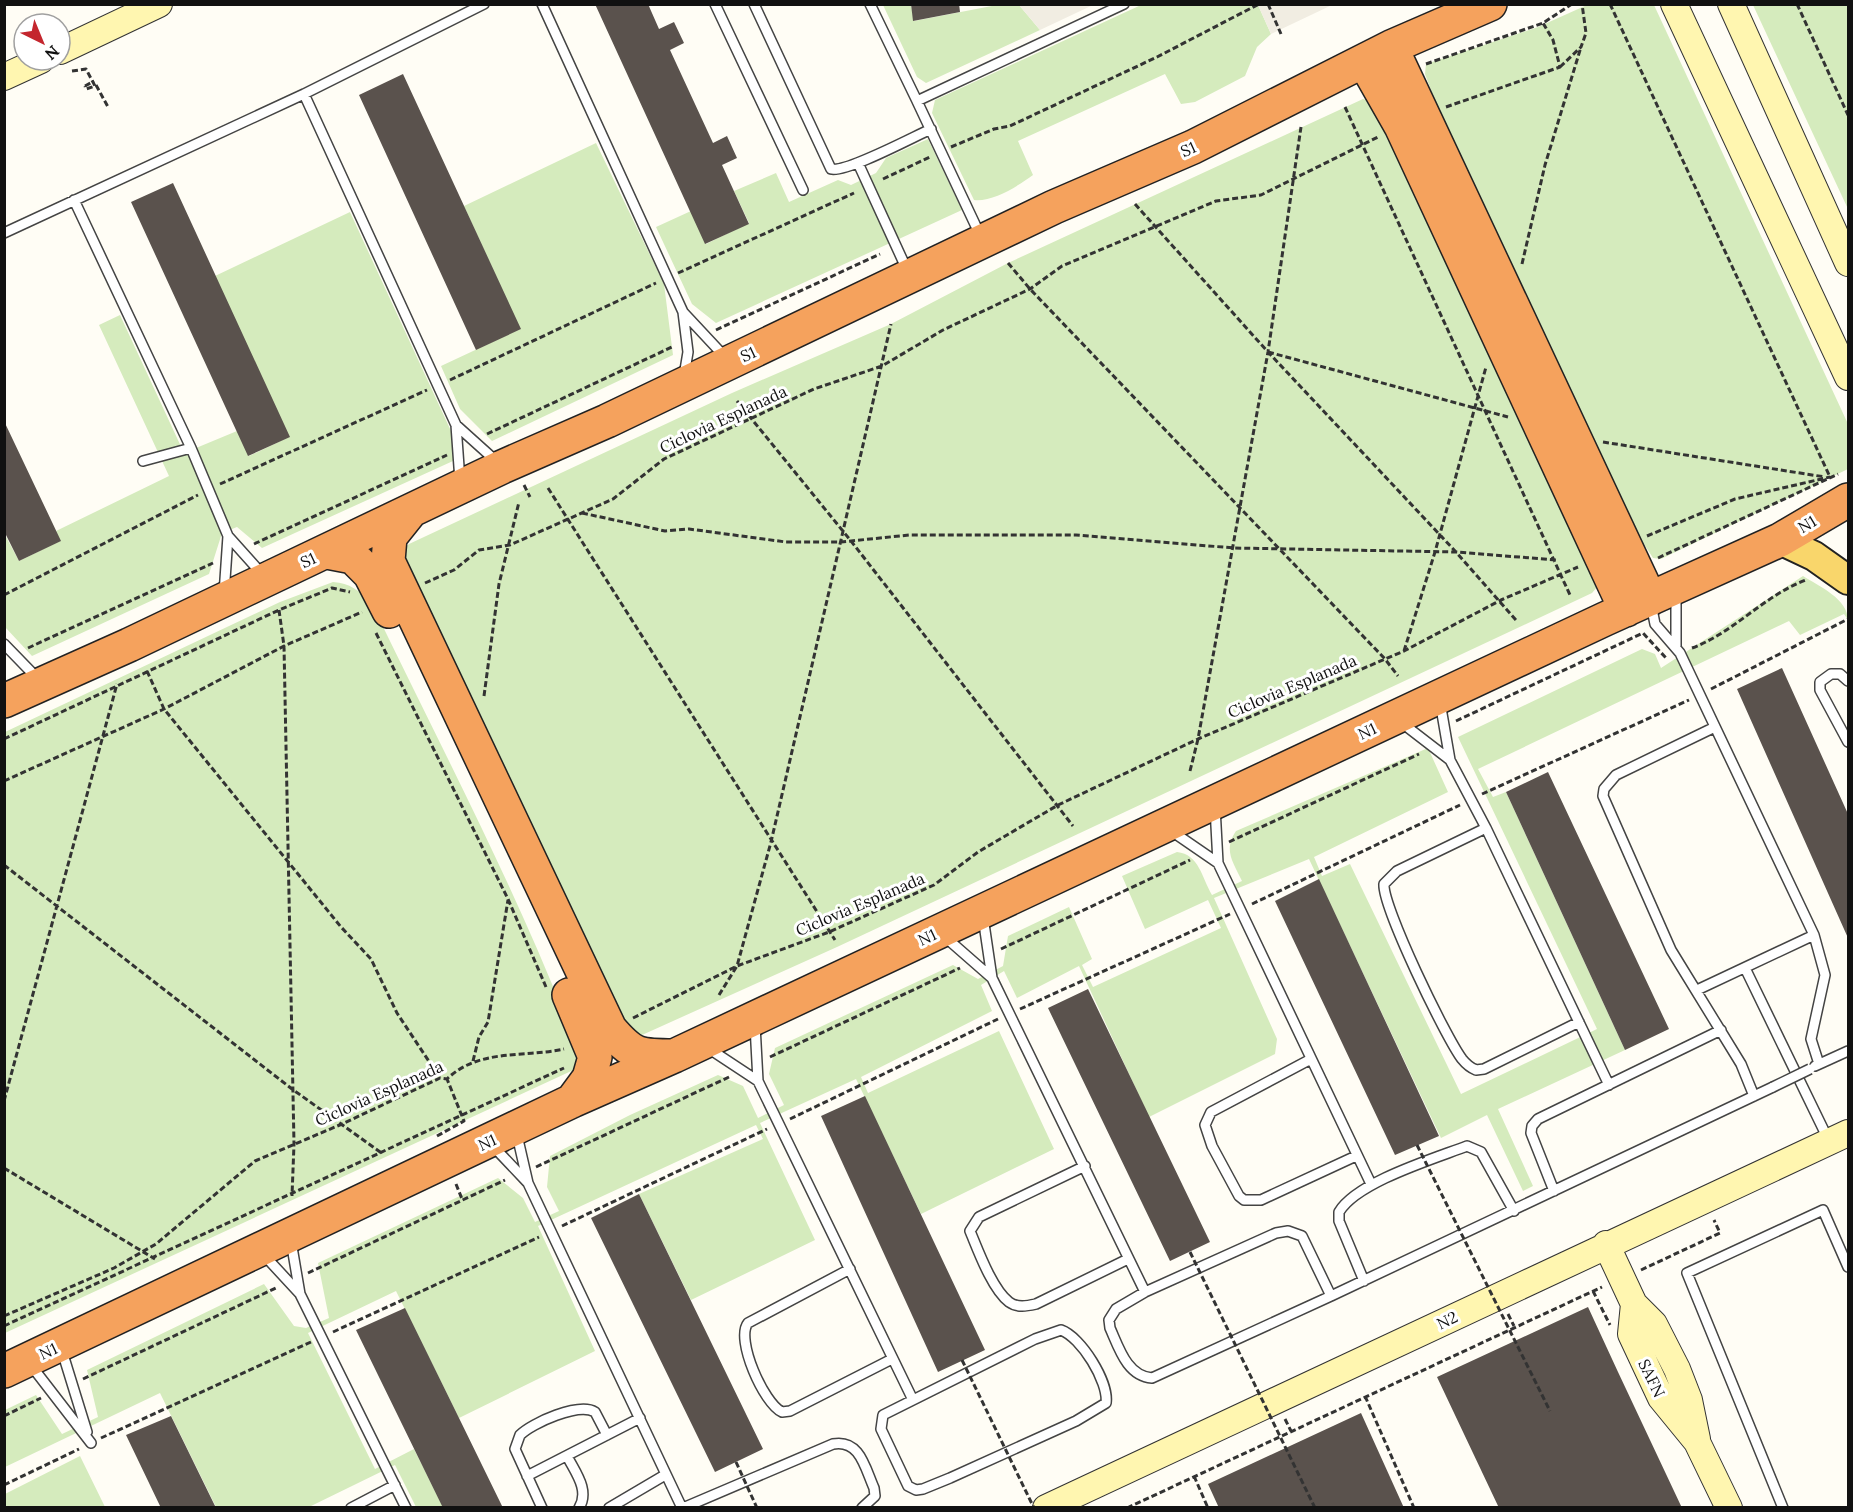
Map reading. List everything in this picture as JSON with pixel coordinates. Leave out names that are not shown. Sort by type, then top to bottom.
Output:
[{"type":"highway","name":"S1","points":[[4,701],[327,552],[502,467],[683,385],[1054,207],[1193,147],[1378,54],[1490,4]]},
{"type":"highway","points":[[1378,54],[1401,126],[1651,599]]},
{"type":"highway","name":"N1","points":[[15,1366],[572,1101],[688,1050],[754,1017],[1395,718],[1442,712],[1651,599],[1780,540],[1839,484]]},
{"type":"highway","points":[[410,512],[390,537],[388,561],[591,1044],[595,1058],[589,1078],[572,1101]]},
{"type":"highway","points":[[327,552],[353,557],[370,574],[591,1044]]},
{"type":"highway","points":[[591,1044],[626,1048],[645,1056],[688,1050]]},
{"type":"main road","points":[[72,45],[159,4]]},
{"type":"main road","points":[[1674,4],[1848,377]]},
{"type":"main road","points":[[1731,4],[1848,263]]},
{"type":"main road","points":[[1780,540],[1814,556],[1848,580]]},
{"type":"main road","name":"N2","points":[[1046,1508],[1606,1244],[1705,1199],[1841,1142]]},
{"type":"main road","name":"SAFN","points":[[1606,1244],[1643,1329],[1661,1398],[1679,1405],[1729,1508]]},
{"type":"lane","points":[[4,233],[304,94],[484,4]]},
{"type":"lane","points":[[542,4],[683,312],[687,340],[683,385]]},
{"type":"lane","points":[[715,4],[803,190]]},
{"type":"lane","points":[[754,4],[831,168],[838,169],[858,163],[931,129]]},
{"type":"lane","points":[[870,4],[983,242]]},
{"type":"lane","points":[[917,101],[935,95],[1124,4]]},
{"type":"lane","points":[[304,94],[456,425],[460,488]]},
{"type":"lane","points":[[858,163],[910,278]]},
{"type":"lane","points":[[74,200],[191,448],[228,536],[267,580]]},
{"type":"lane","points":[[683,312],[730,362]]},
{"type":"lane","points":[[456,425],[502,467]]},
{"type":"lane","points":[[142,461],[191,448]]},
{"type":"lane","points":[[223,600],[228,536]]},
{"type":"lane","points":[[1651,599],[1655,624],[1678,650]]},
{"type":"lane","points":[[1651,599],[1700,695],[1814,934],[1825,975],[1811,1039],[1819,1064]]},
{"type":"lane","points":[[4,644],[42,683]]},
{"type":"lane","points":[[1848,681],[1840,674],[1831,674],[1820,682],[1820,690],[1848,742]]},
{"type":"lane","points":[[1442,712],[1450,760],[1486,828],[1609,1085]]},
{"type":"lane","points":[[1395,718],[1450,760]]},
{"type":"lane","points":[[1715,727],[1616,775],[1604,789],[1603,796],[1671,951],[1741,1064],[1754,1096]]},
{"type":"lane","points":[[1215,801],[1218,863],[1371,1184]]},
{"type":"lane","points":[[1164,825],[1218,863]]},
{"type":"lane","points":[[1486,828],[1396,872],[1384,884],[1383,894],[1394,922],[1451,1042],[1462,1059],[1476,1070],[1484,1069],[1579,1022]]},
{"type":"lane","points":[[982,910],[992,978],[1145,1292]]},
{"type":"lane","points":[[939,932],[992,978]]},
{"type":"lane","points":[[1697,990],[1814,934]]},
{"type":"lane","points":[[1745,968],[1841,1142]]},
{"type":"lane","points":[[754,1017],[758,1081],[912,1398]]},
{"type":"lane","points":[[1554,1191],[1531,1133],[1532,1126],[1546,1114],[1721,1030]]},
{"type":"lane","points":[[688,1050],[742,1070],[758,1081]]},
{"type":"lane","points":[[1331,1296],[1302,1236],[1288,1231],[1276,1233],[1145,1292],[1116,1309],[1109,1320],[1110,1328],[1132,1369],[1144,1378],[1152,1378],[1364,1281],[1514,1211],[1848,1050]]},
{"type":"lane","points":[[1311,1059],[1211,1112],[1205,1125],[1212,1146],[1239,1196],[1253,1201],[1261,1200],[1356,1156]]},
{"type":"lane","points":[[502,1135],[528,1183],[683,1508],[833,1444],[844,1442],[854,1447],[874,1488],[875,1496],[862,1508]]},
{"type":"lane","points":[[502,1135],[522,1173]]},
{"type":"lane","points":[[1364,1281],[1339,1221],[1339,1212],[1351,1198],[1371,1184],[1467,1146],[1481,1152],[1514,1211]]},
{"type":"lane","points":[[1085,1166],[979,1217],[970,1231],[982,1260],[1004,1297],[1009,1302],[1023,1307],[1036,1304],[1128,1259]]},
{"type":"lane","points":[[1783,1508],[1687,1273],[1823,1210],[1848,1267]]},
{"type":"lane","points":[[290,1234],[293,1280]]},
{"type":"lane","points":[[259,1249],[293,1280],[406,1508]]},
{"type":"lane","points":[[850,1269],[748,1323],[743,1329],[743,1339],[755,1373],[770,1404],[782,1412],[790,1411],[892,1359]]},
{"type":"lane","points":[[1061,1330],[1075,1337],[1084,1348],[1106,1389],[1107,1397],[1106,1403],[1100,1409],[1076,1421],[950,1478],[916,1490],[904,1481],[881,1429],[883,1415],[912,1398],[1061,1330]]},
{"type":"lane","points":[[61,1345],[71,1384],[91,1443]]},
{"type":"lane","points":[[15,1366],[54,1392],[91,1443]]},
{"type":"lane","points":[[542,1508],[515,1449],[516,1441],[525,1430],[580,1408],[595,1412],[607,1435]]},
{"type":"lane","points":[[527,1476],[640,1419]]},
{"type":"lane","points":[[567,1456],[583,1488],[579,1508]]},
{"type":"lane","points":[[609,1508],[665,1474]]},
{"type":"lane","points":[[351,1508],[395,1485]]},
{"type":"path","points":[[950,147],[994,129],[1010,126],[1157,57],[1259,4]]},
{"type":"path","points":[[1268,4],[1281,34]]},
{"type":"path","points":[[1426,64],[1543,23],[1572,4]]},
{"type":"path","points":[[1522,264],[1545,165],[1586,33],[1582,4]]},
{"type":"path","points":[[1610,4],[1839,484]]},
{"type":"path","points":[[1797,4],[1848,115]]},
{"type":"path","points":[[1543,23],[1553,40],[1560,67]]},
{"type":"path","points":[[1438,110],[1560,67],[1581,47]]},
{"type":"path","points":[[85,86],[95,84],[108,107]]},
{"type":"path","points":[[1345,107],[1538,526],[1556,560],[1570,595]]},
{"type":"path","points":[[1190,771],[1198,740],[1234,548],[1268,352],[1301,127]]},
{"type":"path","name":"Ciclovia Esplanada","points":[[402,595],[454,570],[479,550],[510,545],[613,498],[664,459],[814,389],[882,366],[943,330],[1030,289],[1062,266],[1216,201],[1261,195],[1361,144]]},
{"type":"path","points":[[883,178],[934,155]]},
{"type":"path","points":[[1135,204],[1268,352],[1501,600],[1516,620]]},
{"type":"path","points":[[705,335],[880,254]]},
{"type":"path","points":[[1008,263],[1030,289],[1385,659],[1398,676]]},
{"type":"path","points":[[719,995],[737,966],[771,842],[891,324]]},
{"type":"path","points":[[474,441],[687,340]]},
{"type":"path","points":[[1268,352],[1519,420]]},
{"type":"path","points":[[1404,651],[1435,552],[1478,392]]},
{"type":"path","points":[[737,401],[844,532],[1073,826]]},
{"type":"path","points":[[1600,442],[1839,484]]},
{"type":"path","points":[[239,551],[458,450]]},
{"type":"path","points":[[1641,538],[1735,499],[1839,484]]},
{"type":"path","points":[[1661,559],[1839,484]]},
{"type":"path","points":[[548,488],[834,940]]},
{"type":"path","points":[[484,696],[499,584],[519,502]]},
{"type":"path","points":[[580,512],[665,531],[689,529],[786,542],[851,542],[909,535],[1076,535],[1234,548],[1456,552],[1556,560]]},
{"type":"path","points":[[14,655],[227,557]]},
{"type":"path","name":"Ciclovia Esplanada","points":[[4,1316],[114,1268],[156,1244],[255,1161],[342,1124],[440,1078],[447,1079],[458,1069],[473,1061],[494,1056],[563,1050],[591,1044],[737,966],[829,932],[934,885],[978,852],[1058,805],[1198,740],[1404,651],[1501,600],[1580,566]]},
{"type":"path","points":[[1442,712],[1643,633],[1664,659],[1678,650],[1716,639],[1786,587],[1815,576]]},
{"type":"path","points":[[4,739],[117,684],[332,588],[350,592],[358,600]]},
{"type":"path","points":[[4,781],[164,709],[284,645],[366,611],[362,605]]},
{"type":"path","points":[[279,610],[284,645],[294,1144],[292,1196]]},
{"type":"path","points":[[4,1485],[551,1231],[1010,1013],[1240,910],[1471,800],[1700,695],[1848,618]]},
{"type":"path","points":[[376,632],[508,899],[549,994]]},
{"type":"path","points":[[147,671],[164,709],[371,959],[397,1013],[440,1078]]},
{"type":"path","points":[[4,1101],[117,684]]},
{"type":"path","points":[[1217,847],[1433,747]]},
{"type":"path","points":[[989,955],[1204,853]]},
{"type":"path","points":[[4,865],[292,1089],[383,1154]]},
{"type":"path","points":[[473,1061],[479,1037],[488,1022],[508,899]]},
{"type":"path","points":[[757,1063],[974,962]]},
{"type":"path","points":[[4,1326],[383,1154],[591,1044]]},
{"type":"path","points":[[71,1384],[742,1070]]},
{"type":"path","points":[[1417,1145],[1550,1411]]},
{"type":"path","points":[[4,1168],[155,1259]]},
{"type":"path","points":[[1127,1508],[1136,1506],[1194,1476],[1365,1396],[1720,1233],[1705,1199]]},
{"type":"path","points":[[1190,1252],[1315,1508]]},
{"type":"path","points":[[962,1360],[1034,1508]]},
{"type":"path","points":[[4,1416],[54,1392]]},
{"type":"path","points":[[1365,1396],[1414,1508]]},
{"type":"path","points":[[736,1462],[757,1508]]},
{"type":"path","points":[[1194,1476],[1208,1508]]},
{"type":"green space","points":[[883,5],[911,5],[914,21],[997,5],[1019,5],[1040,30],[926,83],[917,77]]},
{"type":"green space","points":[[1141,5],[1258,5],[1271,34],[1257,47],[1245,76],[1195,102],[1181,104],[1165,74],[1018,141],[1033,175],[997,196],[974,200],[932,113],[935,100]]},
{"type":"green space","points":[[1587,5],[1654,5],[1848,424],[1848,469],[1661,559],[1653,558],[1617,502],[1451,144],[1425,74],[1426,64],[1538,27]]},
{"type":"green space","points":[[1753,5],[1848,5],[1848,209]]},
{"type":"green space","points":[[1363,99],[1373,102],[1598,586],[1592,593],[837,947],[631,1040],[405,560],[403,549],[409,544],[732,393],[891,324],[1008,263]]},
{"type":"green space","points":[[928,139],[962,210],[716,323],[692,304],[656,227],[691,211],[706,244],[749,223],[734,191],[776,173],[789,202],[838,180],[851,185],[876,173],[886,158]]},
{"type":"green space","points":[[596,143],[664,284],[673,355],[492,441],[460,409],[441,366],[520,329],[464,206]]},
{"type":"green space","points":[[350,212],[457,444],[453,461],[262,548],[237,527],[222,533],[209,574],[32,656],[5,627],[5,535],[19,561],[60,541],[56,531],[169,476],[99,325],[120,315],[184,453],[237,431],[249,456],[289,437],[215,276]]},
{"type":"green space","points":[[1803,576],[1838,599],[1847,612],[1848,620],[1844,614],[1800,635],[1789,621],[1478,769],[1493,797],[1506,792],[1625,1050],[1498,1109],[1533,1186],[1523,1191],[1487,1115],[1441,1138],[1309,859],[1214,898],[1277,1039],[1275,1054],[1149,1117],[1079,966],[1017,998],[1004,971],[981,985],[992,1011],[861,1077],[868,1093],[999,1031],[1054,1149],[921,1214],[856,1079],[760,1123],[815,1240],[691,1300],[639,1194],[763,1139],[756,1125],[538,1226],[595,1351],[459,1418],[396,1291],[308,1333],[375,1469],[414,1449],[443,1507],[416,1507],[395,1465],[309,1507],[216,1507],[160,1393],[5,1467],[5,1410],[36,1395],[62,1434],[98,1417],[87,1370],[264,1284],[294,1326],[306,1328],[329,1318],[318,1263],[498,1178],[523,1198],[535,1222],[559,1211],[547,1187],[550,1156],[630,1115],[718,1075],[743,1086],[758,1118],[784,1105],[769,1074],[775,1048],[953,965],[978,979],[1003,966],[1008,936],[1069,907],[1092,959],[1082,965],[1093,987],[1221,928],[1208,900],[1145,929],[1122,876],[1177,852],[1190,857],[1195,862],[1212,895],[1242,881],[1230,850],[1230,844],[1236,831],[1428,748],[1448,792],[1314,857],[1322,876],[1350,864],[1461,1094],[1597,1029],[1458,737],[1642,649],[1655,654],[1661,668]]},
{"type":"green space","points":[[333,582],[354,588],[371,602],[481,826],[533,940],[580,1055],[580,1067],[5,1333],[5,732],[280,602]]},
{"type":"green space","points":[[80,1456],[105,1507],[5,1507],[5,1494]]},
{"type":"shaded area","points":[[1019,5],[1093,5],[1040,30]]},
{"type":"shaded area","points":[[1258,5],[1332,5],[1271,34]]},
{"type":"building","points":[[595,4],[648,4],[659,29],[674,22],[684,43],[670,50],[713,143],[727,136],[737,158],[722,165],[749,224],[705,244]]},
{"type":"building","points":[[911,4],[959,4],[960,12],[913,21]]},
{"type":"building","points":[[403,74],[521,329],[476,350],[359,95]]},
{"type":"building","points":[[173,183],[290,437],[248,456],[131,202]]},
{"type":"building","points":[[4,421],[61,541],[19,561],[4,531]]},
{"type":"building","points":[[1782,668],[1848,814],[1848,938],[1737,689]]},
{"type":"building","points":[[1548,772],[1669,1029],[1625,1050],[1506,792]]},
{"type":"building","points":[[1319,879],[1439,1136],[1395,1155],[1275,901]]},
{"type":"building","points":[[1088,989],[1210,1242],[1170,1261],[1048,1008]]},
{"type":"building","points":[[865,1096],[985,1350],[938,1372],[821,1116]]},
{"type":"building","points":[[639,1194],[763,1449],[715,1472],[591,1218]]},
{"type":"building","points":[[1588,1307],[1682,1508],[1499,1508],[1437,1377]]},
{"type":"building","points":[[405,1308],[503,1508],[443,1508],[356,1330]]},
{"type":"building","points":[[1361,1413],[1404,1508],[1219,1508],[1208,1484]]},
{"type":"building","points":[[171,1416],[216,1508],[161,1508],[126,1435]]}]
